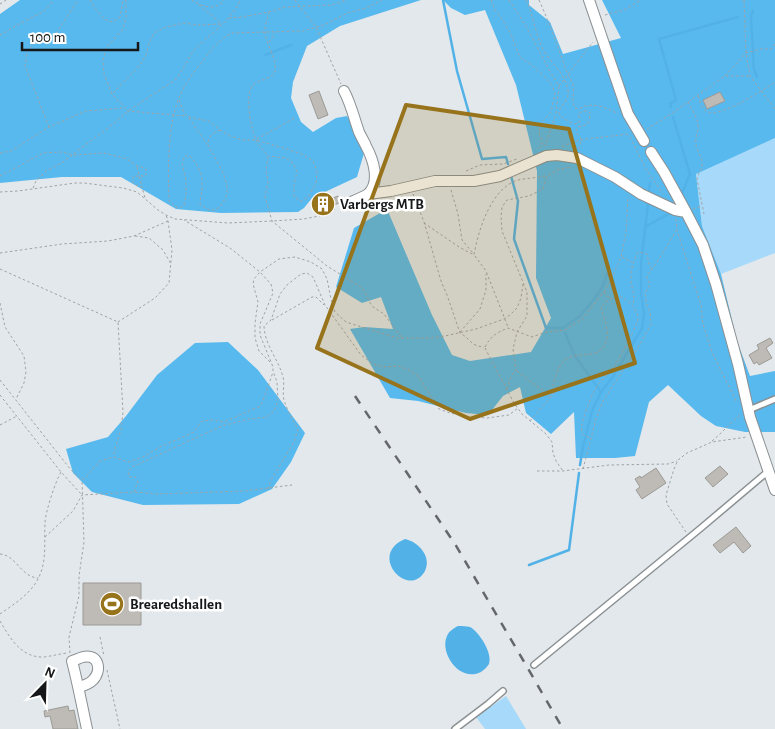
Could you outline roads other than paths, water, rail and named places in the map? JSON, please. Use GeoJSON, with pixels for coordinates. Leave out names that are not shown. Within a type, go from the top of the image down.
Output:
{"type":"FeatureCollection","features":[{"type":"Feature","properties":{"kind":"street"},"geometry":{"type":"LineString","coordinates":[[589,0],[628,114],[638,136]]}},
{"type":"Feature","properties":{"kind":"street"},"geometry":{"type":"LineString","coordinates":[[344,91],[350,103],[359,133],[368,148],[374,168],[374,185],[368,194]]}},
{"type":"Feature","properties":{"kind":"street"},"geometry":{"type":"LineString","coordinates":[[651,152],[664,172],[703,245],[738,364],[748,410],[775,490]]}},
{"type":"Feature","properties":{"kind":"street"},"geometry":{"type":"LineString","coordinates":[[346,204],[368,194],[391,192],[435,181],[474,180],[500,176],[542,153],[577,158],[615,177],[642,194],[675,210],[686,212]]}},
{"type":"Feature","properties":{"kind":"street"},"geometry":{"type":"LineString","coordinates":[[78,687],[92,681],[98,672],[97,663],[90,657],[71,657],[87,729]]}},
{"type":"Feature","properties":{"kind":"lane"},"geometry":{"type":"LineString","coordinates":[[748,410],[775,399]]}},
{"type":"Feature","properties":{"kind":"lane"},"geometry":{"type":"LineString","coordinates":[[534,665],[769,471]]}},
{"type":"Feature","properties":{"kind":"lane"},"geometry":{"type":"LineString","coordinates":[[454,729],[503,691]]}},
{"type":"Feature","properties":{"kind":"waterway"},"geometry":{"type":"LineString","coordinates":[[443,0],[457,71],[482,159],[506,157],[508,164]]}},
{"type":"Feature","properties":{"kind":"waterway"},"geometry":{"type":"LineString","coordinates":[[753,11],[751,16],[754,69],[757,77]]}},
{"type":"Feature","properties":{"kind":"waterway"},"geometry":{"type":"LineString","coordinates":[[671,107],[670,104],[676,100],[659,39],[738,17]]}},
{"type":"Feature","properties":{"kind":"waterway"},"geometry":{"type":"LineString","coordinates":[[265,55],[291,45]]}},
{"type":"Feature","properties":{"kind":"waterway"},"geometry":{"type":"LineString","coordinates":[[673,117],[690,174],[682,193]]}},
{"type":"Feature","properties":{"kind":"waterway"},"geometry":{"type":"LineString","coordinates":[[511,176],[518,201],[514,239],[546,328],[563,328],[580,316],[603,286],[607,274]]}},
{"type":"Feature","properties":{"kind":"waterway"},"geometry":{"type":"LineString","coordinates":[[649,192],[650,183]]}},
{"type":"Feature","properties":{"kind":"waterway"},"geometry":{"type":"LineString","coordinates":[[580,465],[592,411],[601,392],[612,378],[642,328],[644,314],[641,292],[641,263],[648,204]]}},
{"type":"Feature","properties":{"kind":"waterway"},"geometry":{"type":"LineString","coordinates":[[645,227],[670,213]]}},
{"type":"Feature","properties":{"kind":"waterway"},"geometry":{"type":"LineString","coordinates":[[565,333],[575,356],[601,392]]}},
{"type":"Feature","properties":{"kind":"waterway"},"geometry":{"type":"LineString","coordinates":[[529,565],[569,550],[579,473]]}},
{"type":"Feature","properties":{"kind":"railway"},"geometry":{"type":"LineString","coordinates":[[355,396],[455,544],[563,729]]}},
{"type":"Feature","properties":{"kind":"place","name":"Varbergs MTB"},"geometry":{"type":"Point","coordinates":[323,204]}},
{"type":"Feature","properties":{"kind":"place","name":"Brearedshallen"},"geometry":{"type":"Point","coordinates":[112,604]}}]}
